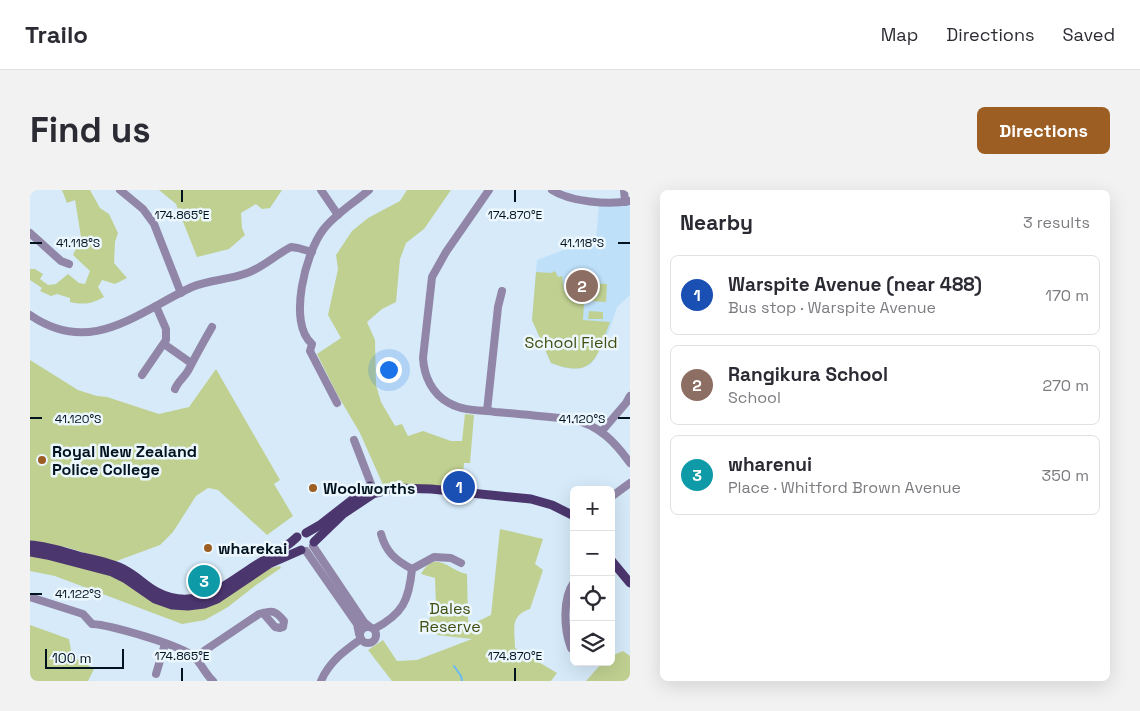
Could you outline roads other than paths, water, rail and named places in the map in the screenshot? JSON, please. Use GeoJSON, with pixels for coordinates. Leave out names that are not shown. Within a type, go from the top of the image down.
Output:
{"type":"FeatureCollection","features":[{"type":"Feature","properties":{"kind":"main road"},"geometry":{"type":"LineString","coordinates":[[30,552],[112,572],[126,579],[155,599],[172,605],[204,604],[217,599],[270,564],[309,547],[373,488]]}},
{"type":"Feature","properties":{"kind":"main road"},"geometry":{"type":"LineString","coordinates":[[30,545],[116,566],[129,572],[162,594],[183,599],[199,598],[216,591],[266,558],[282,550],[300,534],[306,533],[320,525],[373,488],[431,489],[539,501],[561,508],[570,514]]}},
{"type":"Feature","properties":{"kind":"main road"},"geometry":{"type":"LineString","coordinates":[[306,533],[311,535],[309,547]]}},
{"type":"Feature","properties":{"kind":"main road"},"geometry":{"type":"LineString","coordinates":[[297,537],[296,545],[309,547]]}},
{"type":"Feature","properties":{"kind":"main road"},"geometry":{"type":"LineString","coordinates":[[615,565],[630,583]]}},
{"type":"Feature","properties":{"kind":"street"},"geometry":{"type":"LineString","coordinates":[[120,190],[143,209],[154,224],[181,293]]}},
{"type":"Feature","properties":{"kind":"street"},"geometry":{"type":"LineString","coordinates":[[322,190],[338,215]]}},
{"type":"Feature","properties":{"kind":"street"},"geometry":{"type":"LineString","coordinates":[[337,404],[310,351],[312,344],[303,335],[300,320],[301,295],[312,252],[321,232],[338,215],[369,190]]}},
{"type":"Feature","properties":{"kind":"street"},"geometry":{"type":"LineString","coordinates":[[490,190],[446,252],[432,277],[423,358],[427,379],[436,394],[449,403],[466,409],[572,419],[585,423],[612,440],[630,463]]}},
{"type":"Feature","properties":{"kind":"street"},"geometry":{"type":"LineString","coordinates":[[552,190],[570,198],[608,202],[627,201],[624,190]]}},
{"type":"Feature","properties":{"kind":"street"},"geometry":{"type":"LineString","coordinates":[[30,233],[61,261],[69,264]]}},
{"type":"Feature","properties":{"kind":"street"},"geometry":{"type":"LineString","coordinates":[[30,315],[57,330],[70,333],[85,333],[114,326],[199,284],[246,274],[290,248],[312,252]]}},
{"type":"Feature","properties":{"kind":"street"},"geometry":{"type":"LineString","coordinates":[[487,411],[498,307],[502,291]]}},
{"type":"Feature","properties":{"kind":"street"},"geometry":{"type":"LineString","coordinates":[[142,375],[166,340],[166,329],[156,306]]}},
{"type":"Feature","properties":{"kind":"street"},"geometry":{"type":"LineString","coordinates":[[175,389],[177,382],[188,371],[212,327]]}},
{"type":"Feature","properties":{"kind":"street"},"geometry":{"type":"LineString","coordinates":[[164,344],[191,363]]}},
{"type":"Feature","properties":{"kind":"street"},"geometry":{"type":"LineString","coordinates":[[602,432],[630,396]]}},
{"type":"Feature","properties":{"kind":"street"},"geometry":{"type":"LineString","coordinates":[[354,440],[373,488]]}},
{"type":"Feature","properties":{"kind":"street"},"geometry":{"type":"LineString","coordinates":[[615,494],[630,483]]}},
{"type":"Feature","properties":{"kind":"street"},"geometry":{"type":"LineString","coordinates":[[381,534],[391,556],[412,569]]}},
{"type":"Feature","properties":{"kind":"street"},"geometry":{"type":"LineString","coordinates":[[309,547],[343,598],[357,624],[360,637],[366,643],[372,642],[376,637],[372,628],[364,622],[343,598]]}},
{"type":"Feature","properties":{"kind":"street"},"geometry":{"type":"LineString","coordinates":[[412,569],[434,557],[452,558],[461,563]]}},
{"type":"Feature","properties":{"kind":"street"},"geometry":{"type":"LineString","coordinates":[[321,681],[327,669],[336,658],[360,637],[363,628],[372,628],[395,616],[401,609],[407,596],[412,569]]}},
{"type":"Feature","properties":{"kind":"street"},"geometry":{"type":"LineString","coordinates":[[570,589],[565,606],[570,645]]}},
{"type":"Feature","properties":{"kind":"street"},"geometry":{"type":"LineString","coordinates":[[30,597],[82,614],[92,624],[105,625],[180,649],[195,657],[213,681]]}},
{"type":"Feature","properties":{"kind":"street"},"geometry":{"type":"LineString","coordinates":[[195,657],[263,613]]}},
{"type":"Feature","properties":{"kind":"street"},"geometry":{"type":"LineString","coordinates":[[156,674],[165,644]]}},
{"type":"Feature","properties":{"kind":"waterway"},"geometry":{"type":"LineString","coordinates":[[454,666],[462,681]]}},
{"type":"Feature","properties":{"kind":"place","name":"Rangikura School"},"geometry":{"type":"Point","coordinates":[582,286]}},
{"type":"Feature","properties":{"kind":"place","name":"Royal New Zealand Police College"},"geometry":{"type":"Point","coordinates":[42,460]}},
{"type":"Feature","properties":{"kind":"place","name":"Warspite Avenue (near 488)"},"geometry":{"type":"Point","coordinates":[459,487]}},
{"type":"Feature","properties":{"kind":"place","name":"Woolworths"},"geometry":{"type":"Point","coordinates":[313,488]}},
{"type":"Feature","properties":{"kind":"place","name":"wharekai"},"geometry":{"type":"Point","coordinates":[208,548]}},
{"type":"Feature","properties":{"kind":"place","name":"wharenui"},"geometry":{"type":"Point","coordinates":[204,581]}},
{"type":"Feature","properties":{"kind":"park label","name":"School Field"},"geometry":{"type":"Point","coordinates":[571,342]}},
{"type":"Feature","properties":{"kind":"park label","name":"Dales Reserve"},"geometry":{"type":"Point","coordinates":[450,617]}}]}
